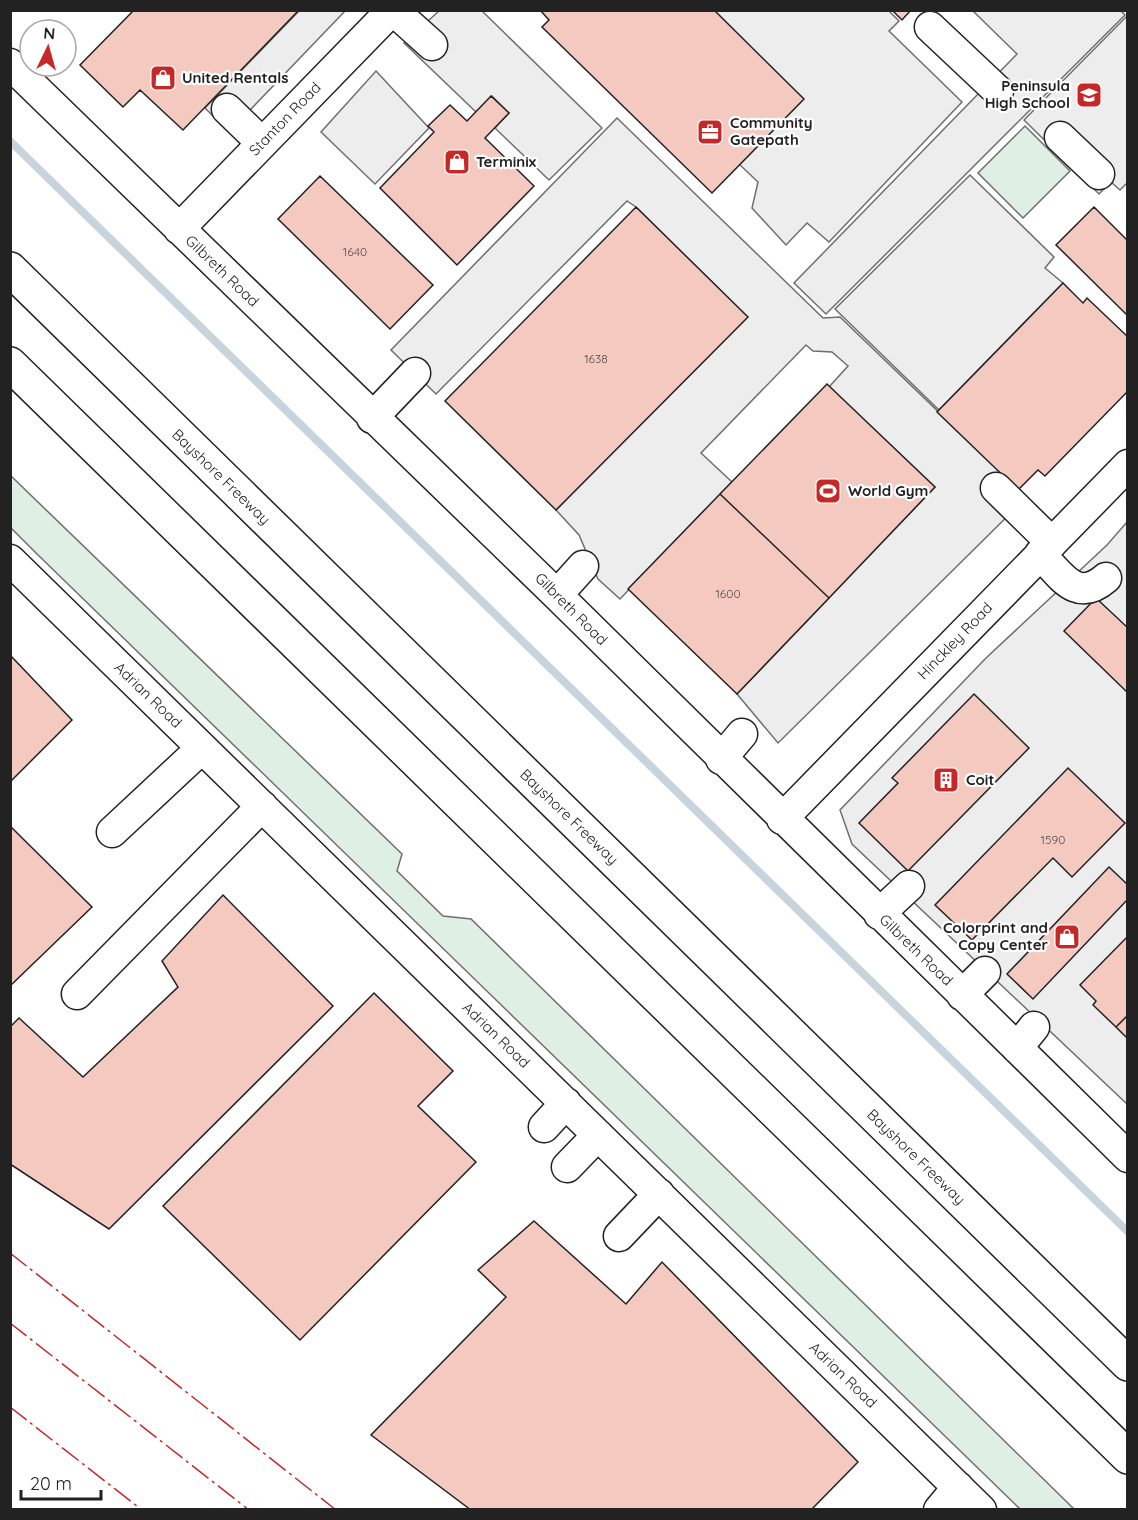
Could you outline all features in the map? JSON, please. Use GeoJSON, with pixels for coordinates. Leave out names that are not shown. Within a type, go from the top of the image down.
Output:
{"type":"FeatureCollection","features":[{"type":"Feature","properties":{"kind":"highway","name":"Bayshore Freeway"},"geometry":{"type":"LineString","coordinates":[[10,269],[1128,1364]]}},
{"type":"Feature","properties":{"kind":"highway"},"geometry":{"type":"LineString","coordinates":[[10,364],[1128,1458]]}},
{"type":"Feature","properties":{"kind":"street"},"geometry":{"type":"LineString","coordinates":[[381,14],[432,45]]}},
{"type":"Feature","properties":{"kind":"street","name":"Stanton Road"},"geometry":{"type":"LineString","coordinates":[[178,229],[262,143],[312,111],[360,62],[381,14]]}},
{"type":"Feature","properties":{"kind":"street"},"geometry":{"type":"LineString","coordinates":[[930,27],[998,91]]}},
{"type":"Feature","properties":{"kind":"street","name":"Gilbreth Road"},"geometry":{"type":"LineString","coordinates":[[10,64],[372,418],[557,595],[962,995],[1025,1037],[1128,1157]]}},
{"type":"Feature","properties":{"kind":"street"},"geometry":{"type":"LineString","coordinates":[[227,109],[262,143]]}},
{"type":"Feature","properties":{"kind":"street"},"geometry":{"type":"LineString","coordinates":[[1060,136],[1099,174]]}},
{"type":"Feature","properties":{"kind":"street"},"geometry":{"type":"LineString","coordinates":[[372,418],[415,373]]}},
{"type":"Feature","properties":{"kind":"street","name":"Hinckley Road"},"geometry":{"type":"LineString","coordinates":[[782,819],[987,625],[1046,548],[1128,465]]}},
{"type":"Feature","properties":{"kind":"street"},"geometry":{"type":"LineString","coordinates":[[996,488],[1046,548],[1071,585],[1078,589],[1093,589],[1106,578]]}},
{"type":"Feature","properties":{"kind":"street","name":"Adrian Road"},"geometry":{"type":"LineString","coordinates":[[10,560],[659,1194],[948,1498],[981,1509]]}},
{"type":"Feature","properties":{"kind":"street"},"geometry":{"type":"LineString","coordinates":[[557,595],[583,566]]}},
{"type":"Feature","properties":{"kind":"street"},"geometry":{"type":"LineString","coordinates":[[721,759],[742,735]]}},
{"type":"Feature","properties":{"kind":"street"},"geometry":{"type":"LineString","coordinates":[[112,832],[202,748]]}},
{"type":"Feature","properties":{"kind":"street"},"geometry":{"type":"LineString","coordinates":[[77,994],[262,806]]}},
{"type":"Feature","properties":{"kind":"street"},"geometry":{"type":"LineString","coordinates":[[879,914],[909,886]]}},
{"type":"Feature","properties":{"kind":"street"},"geometry":{"type":"LineString","coordinates":[[962,995],[985,972]]}},
{"type":"Feature","properties":{"kind":"street"},"geometry":{"type":"LineString","coordinates":[[544,1127],[566,1103]]}},
{"type":"Feature","properties":{"kind":"street"},"geometry":{"type":"LineString","coordinates":[[567,1167],[598,1135]]}},
{"type":"Feature","properties":{"kind":"street"},"geometry":{"type":"LineString","coordinates":[[619,1236],[659,1194]]}},
{"type":"Feature","properties":{"kind":"green space"},"geometry":{"type":"Polygon","coordinates":[[[1025,126],[1070,171],[1023,218],[978,173],[1025,126]]]}},
{"type":"Feature","properties":{"kind":"green space"},"geometry":{"type":"Polygon","coordinates":[[[11,476],[402,854],[397,871],[443,916],[471,919],[1074,1509],[1020,1509],[37,554],[11,528],[11,476]]]}},
{"type":"Feature","properties":{"kind":"shaded area"},"geometry":{"type":"Polygon","coordinates":[[[1120,10],[1125,15],[826,314],[794,283],[1017,54],[973,11],[1120,10]]]}},
{"type":"Feature","properties":{"kind":"shaded area"},"geometry":{"type":"Polygon","coordinates":[[[299,11],[345,11],[229,132],[205,108],[299,11]]]}},
{"type":"Feature","properties":{"kind":"shaded area"},"geometry":{"type":"Polygon","coordinates":[[[439,11],[482,11],[602,128],[549,180],[495,128],[509,113],[492,96],[476,112],[404,43],[439,11]]]}},
{"type":"Feature","properties":{"kind":"shaded area"},"geometry":{"type":"Polygon","coordinates":[[[714,11],[889,11],[899,21],[889,31],[962,102],[829,242],[807,223],[786,245],[752,208],[758,182],[740,165],[714,11]]]}},
{"type":"Feature","properties":{"kind":"shaded area"},"geometry":{"type":"Polygon","coordinates":[[[1127,16],[1128,182],[1120,190],[1111,182],[1099,194],[1024,120],[1127,16]]]}},
{"type":"Feature","properties":{"kind":"shaded area"},"geometry":{"type":"Polygon","coordinates":[[[376,71],[429,128],[375,184],[321,132],[376,71]]]}},
{"type":"Feature","properties":{"kind":"shaded area"},"geometry":{"type":"Polygon","coordinates":[[[617,118],[823,318],[840,317],[1027,497],[778,743],[737,694],[935,487],[829,387],[848,366],[832,352],[813,351],[806,345],[701,453],[732,482],[620,599],[598,579],[579,535],[556,510],[747,317],[636,207],[627,201],[436,394],[391,350],[617,118]]]}},
{"type":"Feature","properties":{"kind":"shaded area"},"geometry":{"type":"Polygon","coordinates":[[[970,175],[1054,257],[1045,268],[1063,283],[939,410],[835,309],[970,175]]]}},
{"type":"Feature","properties":{"kind":"shaded area"},"geometry":{"type":"Polygon","coordinates":[[[1127,522],[1127,1104],[852,844],[840,810],[986,658],[1107,545],[1127,522]]]}},
{"type":"Feature","properties":{"kind":"building","name":"United Rentals"},"geometry":{"type":"Polygon","coordinates":[[[134,10],[299,10],[183,130],[140,90],[123,107],[80,65],[134,10]]]}},
{"type":"Feature","properties":{"kind":"building","name":"Community Gatepath"},"geometry":{"type":"Polygon","coordinates":[[[540,10],[714,10],[804,99],[712,193],[542,27],[549,20],[540,10]]]}},
{"type":"Feature","properties":{"kind":"building"},"geometry":{"type":"Polygon","coordinates":[[[892,10],[911,10],[902,20],[892,10]]]}},
{"type":"Feature","properties":{"kind":"building","name":"Terminix"},"geometry":{"type":"Polygon","coordinates":[[[491,96],[509,113],[485,138],[534,186],[457,265],[380,188],[434,132],[428,126],[450,105],[467,121],[491,96]]]}},
{"type":"Feature","properties":{"kind":"building"},"geometry":{"type":"Polygon","coordinates":[[[320,176],[433,285],[390,329],[278,219],[320,176]]]}},
{"type":"Feature","properties":{"kind":"building"},"geometry":{"type":"Polygon","coordinates":[[[636,207],[748,317],[556,510],[445,401],[636,207]]]}},
{"type":"Feature","properties":{"kind":"building"},"geometry":{"type":"Polygon","coordinates":[[[1094,207],[1128,241],[1128,316],[1056,245],[1094,207]]]}},
{"type":"Feature","properties":{"kind":"building"},"geometry":{"type":"Polygon","coordinates":[[[1063,283],[1083,303],[1087,298],[1128,337],[1128,391],[1045,476],[1038,470],[1018,490],[937,412],[1063,283]]]}},
{"type":"Feature","properties":{"kind":"building","name":"World Gym"},"geometry":{"type":"Polygon","coordinates":[[[827,384],[935,487],[829,598],[720,494],[827,384]]]}},
{"type":"Feature","properties":{"kind":"building"},"geometry":{"type":"Polygon","coordinates":[[[720,494],[829,598],[737,694],[628,589],[720,494]]]}},
{"type":"Feature","properties":{"kind":"building"},"geometry":{"type":"Polygon","coordinates":[[[1096,598],[1128,628],[1128,693],[1064,631],[1096,598]]]}},
{"type":"Feature","properties":{"kind":"building"},"geometry":{"type":"Polygon","coordinates":[[[10,655],[72,720],[10,782],[10,655]]]}},
{"type":"Feature","properties":{"kind":"building","name":"Coit"},"geometry":{"type":"Polygon","coordinates":[[[974,694],[1029,748],[908,871],[859,823],[898,783],[892,778],[974,694]]]}},
{"type":"Feature","properties":{"kind":"building"},"geometry":{"type":"Polygon","coordinates":[[[1068,768],[1125,823],[1072,877],[1053,858],[972,940],[935,905],[1068,768]]]}},
{"type":"Feature","properties":{"kind":"building"},"geometry":{"type":"Polygon","coordinates":[[[10,826],[92,907],[10,986],[10,826]]]}},
{"type":"Feature","properties":{"kind":"building","name":"Colorprint and Copy Center"},"geometry":{"type":"Polygon","coordinates":[[[1109,867],[1128,885],[1128,899],[1033,999],[1007,974],[1109,867]]]}},
{"type":"Feature","properties":{"kind":"building"},"geometry":{"type":"Polygon","coordinates":[[[223,895],[333,1006],[109,1229],[10,1164],[10,1027],[19,1018],[83,1077],[178,987],[162,961],[223,895]]]}},
{"type":"Feature","properties":{"kind":"building"},"geometry":{"type":"Polygon","coordinates":[[[1128,936],[1128,1015],[1116,1027],[1093,1005],[1096,1001],[1080,985],[1128,936]]]}},
{"type":"Feature","properties":{"kind":"building"},"geometry":{"type":"Polygon","coordinates":[[[374,993],[453,1071],[418,1106],[476,1162],[300,1340],[163,1206],[374,993]]]}},
{"type":"Feature","properties":{"kind":"building"},"geometry":{"type":"Polygon","coordinates":[[[1128,1015],[1128,1039],[1116,1027],[1128,1015]]]}},
{"type":"Feature","properties":{"kind":"building"},"geometry":{"type":"Polygon","coordinates":[[[534,1221],[626,1304],[662,1262],[858,1462],[811,1510],[471,1510],[371,1435],[506,1297],[478,1270],[534,1221]]]}},
{"type":"Feature","properties":{"kind":"waterway"},"geometry":{"type":"LineString","coordinates":[[10,141],[1128,1232]]}},
{"type":"Feature","properties":{"kind":"power"},"geometry":{"type":"LineString","coordinates":[[10,1253],[336,1510]]}},
{"type":"Feature","properties":{"kind":"power"},"geometry":{"type":"LineString","coordinates":[[10,1323],[249,1510]]}},
{"type":"Feature","properties":{"kind":"power"},"geometry":{"type":"LineString","coordinates":[[10,1407],[142,1510]]}},
{"type":"Feature","properties":{"kind":"place","name":"United Rentals"},"geometry":{"type":"Point","coordinates":[163,78]}},
{"type":"Feature","properties":{"kind":"place","name":"Peninsula High School"},"geometry":{"type":"Point","coordinates":[1089,95]}},
{"type":"Feature","properties":{"kind":"place","name":"Community Gatepath"},"geometry":{"type":"Point","coordinates":[710,132]}},
{"type":"Feature","properties":{"kind":"place","name":"Terminix"},"geometry":{"type":"Point","coordinates":[457,162]}},
{"type":"Feature","properties":{"kind":"place","name":"World Gym"},"geometry":{"type":"Point","coordinates":[828,491]}},
{"type":"Feature","properties":{"kind":"place","name":"Coit"},"geometry":{"type":"Point","coordinates":[946,780]}},
{"type":"Feature","properties":{"kind":"place","name":"Colorprint and Copy Center"},"geometry":{"type":"Point","coordinates":[1067,937]}}]}
